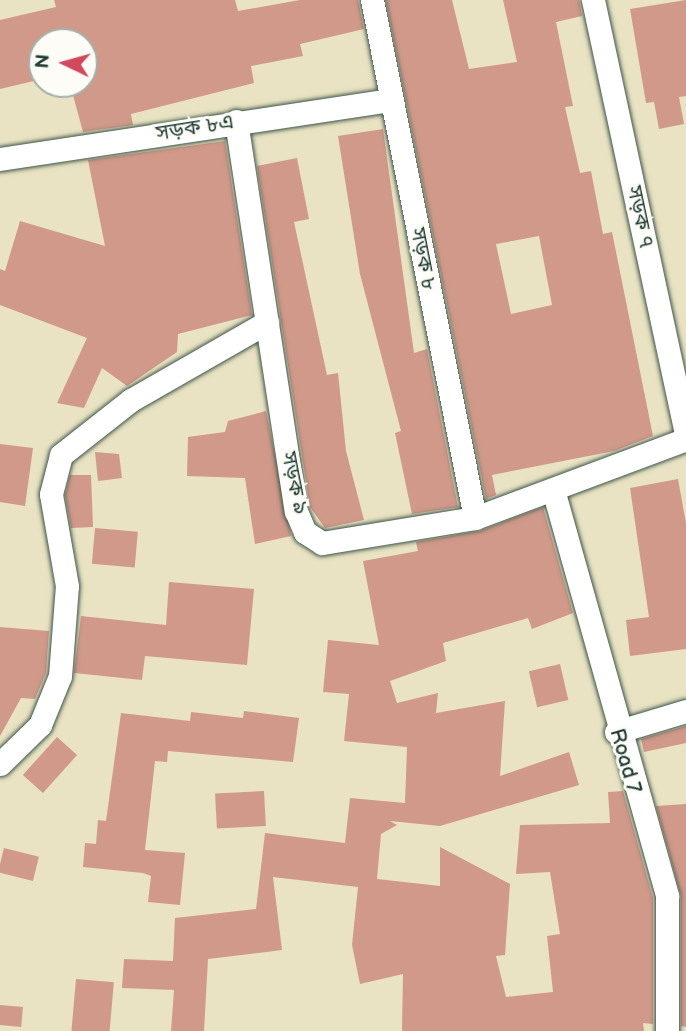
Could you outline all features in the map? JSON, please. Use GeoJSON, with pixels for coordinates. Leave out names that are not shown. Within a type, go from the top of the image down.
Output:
{"type":"FeatureCollection","features":[{"type":"Feature","properties":{"kind":"street","name":"সড়ক ৮"},"geometry":{"type":"LineString","coordinates":[[372,0],[475,518]]}},
{"type":"Feature","properties":{"kind":"street","name":"সড়ক ৭"},"geometry":{"type":"LineString","coordinates":[[593,0],[686,436]]}},
{"type":"Feature","properties":{"kind":"street","name":"সড়ক ৮এ"},"geometry":{"type":"LineString","coordinates":[[0,159],[236,121],[390,100]]}},
{"type":"Feature","properties":{"kind":"street","name":"সড়ক ৯"},"geometry":{"type":"LineString","coordinates":[[236,121],[296,511],[305,532],[322,543],[475,518],[554,493],[686,436]]}},
{"type":"Feature","properties":{"kind":"street"},"geometry":{"type":"LineString","coordinates":[[0,764],[40,724],[60,676],[67,586],[51,485],[61,455],[131,400],[267,322]]}},
{"type":"Feature","properties":{"kind":"street","name":"Road 7"},"geometry":{"type":"LineString","coordinates":[[554,493],[616,732],[667,896],[667,1031]]}},
{"type":"Feature","properties":{"kind":"street"},"geometry":{"type":"LineString","coordinates":[[616,732],[686,711]]}},
{"type":"Feature","properties":{"kind":"building"},"geometry":{"type":"Polygon","coordinates":[[[54,0],[235,0],[238,11],[300,0],[358,0],[364,29],[300,44],[303,56],[251,66],[254,83],[131,114],[133,125],[83,132],[74,98],[98,98],[98,28],[28,28],[28,82],[0,89],[0,20],[56,7],[54,0]]]}},
{"type":"Feature","properties":{"kind":"building"},"geometry":{"type":"Polygon","coordinates":[[[386,0],[452,0],[469,69],[517,62],[503,0],[579,0],[582,16],[556,22],[573,106],[565,107],[580,173],[591,171],[603,234],[612,232],[653,436],[614,451],[492,475],[496,495],[486,499],[386,0]],[[539,236],[496,244],[511,314],[552,305],[539,236]]]}},
{"type":"Feature","properties":{"kind":"building"},"geometry":{"type":"Polygon","coordinates":[[[686,0],[686,96],[679,97],[684,124],[659,129],[654,102],[646,103],[630,9],[686,0]]]}},
{"type":"Feature","properties":{"kind":"building"},"geometry":{"type":"Polygon","coordinates":[[[383,129],[414,353],[427,349],[458,507],[412,514],[395,433],[401,431],[360,274],[338,136],[383,129]]]}},
{"type":"Feature","properties":{"kind":"building"},"geometry":{"type":"Polygon","coordinates":[[[225,141],[252,315],[178,334],[177,352],[127,386],[102,368],[84,408],[57,403],[87,338],[0,305],[0,269],[5,271],[20,221],[105,246],[88,160],[225,141]]]}},
{"type":"Feature","properties":{"kind":"building"},"geometry":{"type":"Polygon","coordinates":[[[297,158],[309,219],[294,222],[327,375],[338,373],[346,451],[364,520],[325,528],[310,507],[257,166],[297,158]]]}},
{"type":"Feature","properties":{"kind":"building"},"geometry":{"type":"Polygon","coordinates":[[[266,411],[291,536],[255,544],[245,478],[187,476],[188,437],[225,432],[228,421],[266,411]]]}},
{"type":"Feature","properties":{"kind":"building"},"geometry":{"type":"Polygon","coordinates":[[[0,444],[33,448],[25,506],[0,502],[0,444]]]}},
{"type":"Feature","properties":{"kind":"building"},"geometry":{"type":"Polygon","coordinates":[[[95,452],[119,454],[122,478],[98,481],[95,452]]]}},
{"type":"Feature","properties":{"kind":"building"},"geometry":{"type":"Polygon","coordinates":[[[70,475],[91,475],[93,527],[71,528],[65,495],[70,475]]]}},
{"type":"Feature","properties":{"kind":"building"},"geometry":{"type":"Polygon","coordinates":[[[678,479],[686,523],[686,649],[630,656],[626,620],[649,617],[630,488],[678,479]]]}},
{"type":"Feature","properties":{"kind":"building"},"geometry":{"type":"Polygon","coordinates":[[[543,507],[573,613],[532,629],[528,618],[443,643],[446,661],[390,681],[397,703],[438,693],[436,713],[505,701],[500,776],[569,752],[579,785],[440,826],[390,821],[397,825],[381,834],[377,879],[440,886],[440,847],[510,884],[505,955],[496,956],[506,997],[553,992],[547,936],[560,934],[550,872],[516,874],[520,825],[610,823],[608,792],[623,791],[653,898],[653,1024],[643,1023],[644,1031],[402,1031],[403,974],[360,984],[352,945],[358,887],[273,877],[282,950],[208,959],[204,1031],[171,1031],[174,990],[122,988],[124,959],[173,961],[175,918],[256,909],[265,833],[345,843],[350,798],[405,803],[407,747],[344,741],[349,694],[323,692],[328,640],[379,645],[363,561],[418,551],[416,542],[480,531],[543,507]]]}},
{"type":"Feature","properties":{"kind":"building"},"geometry":{"type":"Polygon","coordinates":[[[95,528],[138,532],[135,568],[92,564],[95,528]]]}},
{"type":"Feature","properties":{"kind":"building"},"geometry":{"type":"Polygon","coordinates":[[[169,582],[254,589],[247,665],[145,656],[142,680],[74,673],[81,616],[166,625],[169,582]]]}},
{"type":"Feature","properties":{"kind":"building"},"geometry":{"type":"Polygon","coordinates":[[[0,627],[49,631],[46,673],[35,699],[21,698],[0,736],[0,627]]]}},
{"type":"Feature","properties":{"kind":"building"},"geometry":{"type":"Polygon","coordinates":[[[560,664],[568,700],[537,707],[529,671],[560,664]]]}},
{"type":"Feature","properties":{"kind":"building"},"geometry":{"type":"Polygon","coordinates":[[[244,711],[299,718],[293,762],[168,751],[167,762],[155,761],[145,850],[185,853],[180,905],[148,902],[151,876],[83,867],[85,843],[96,844],[98,820],[106,821],[121,713],[190,721],[191,712],[243,718],[244,711]]]}},
{"type":"Feature","properties":{"kind":"building"},"geometry":{"type":"Polygon","coordinates":[[[686,726],[686,743],[644,752],[641,739],[686,726]]]}},
{"type":"Feature","properties":{"kind":"building"},"geometry":{"type":"Polygon","coordinates":[[[57,737],[77,755],[43,793],[23,775],[57,737]]]}},
{"type":"Feature","properties":{"kind":"building"},"geometry":{"type":"Polygon","coordinates":[[[264,791],[266,826],[217,829],[215,794],[264,791]]]}},
{"type":"Feature","properties":{"kind":"building"},"geometry":{"type":"Polygon","coordinates":[[[686,804],[686,1027],[681,1026],[681,896],[656,806],[686,804]]]}},
{"type":"Feature","properties":{"kind":"building"},"geometry":{"type":"Polygon","coordinates":[[[4,848],[39,857],[33,881],[0,873],[4,848]]]}},
{"type":"Feature","properties":{"kind":"building"},"geometry":{"type":"Polygon","coordinates":[[[76,979],[114,982],[110,1031],[71,1031],[76,979]]]}},
{"type":"Feature","properties":{"kind":"building"},"geometry":{"type":"Polygon","coordinates":[[[0,1005],[23,1007],[21,1027],[0,1025],[0,1005]]]}}]}
